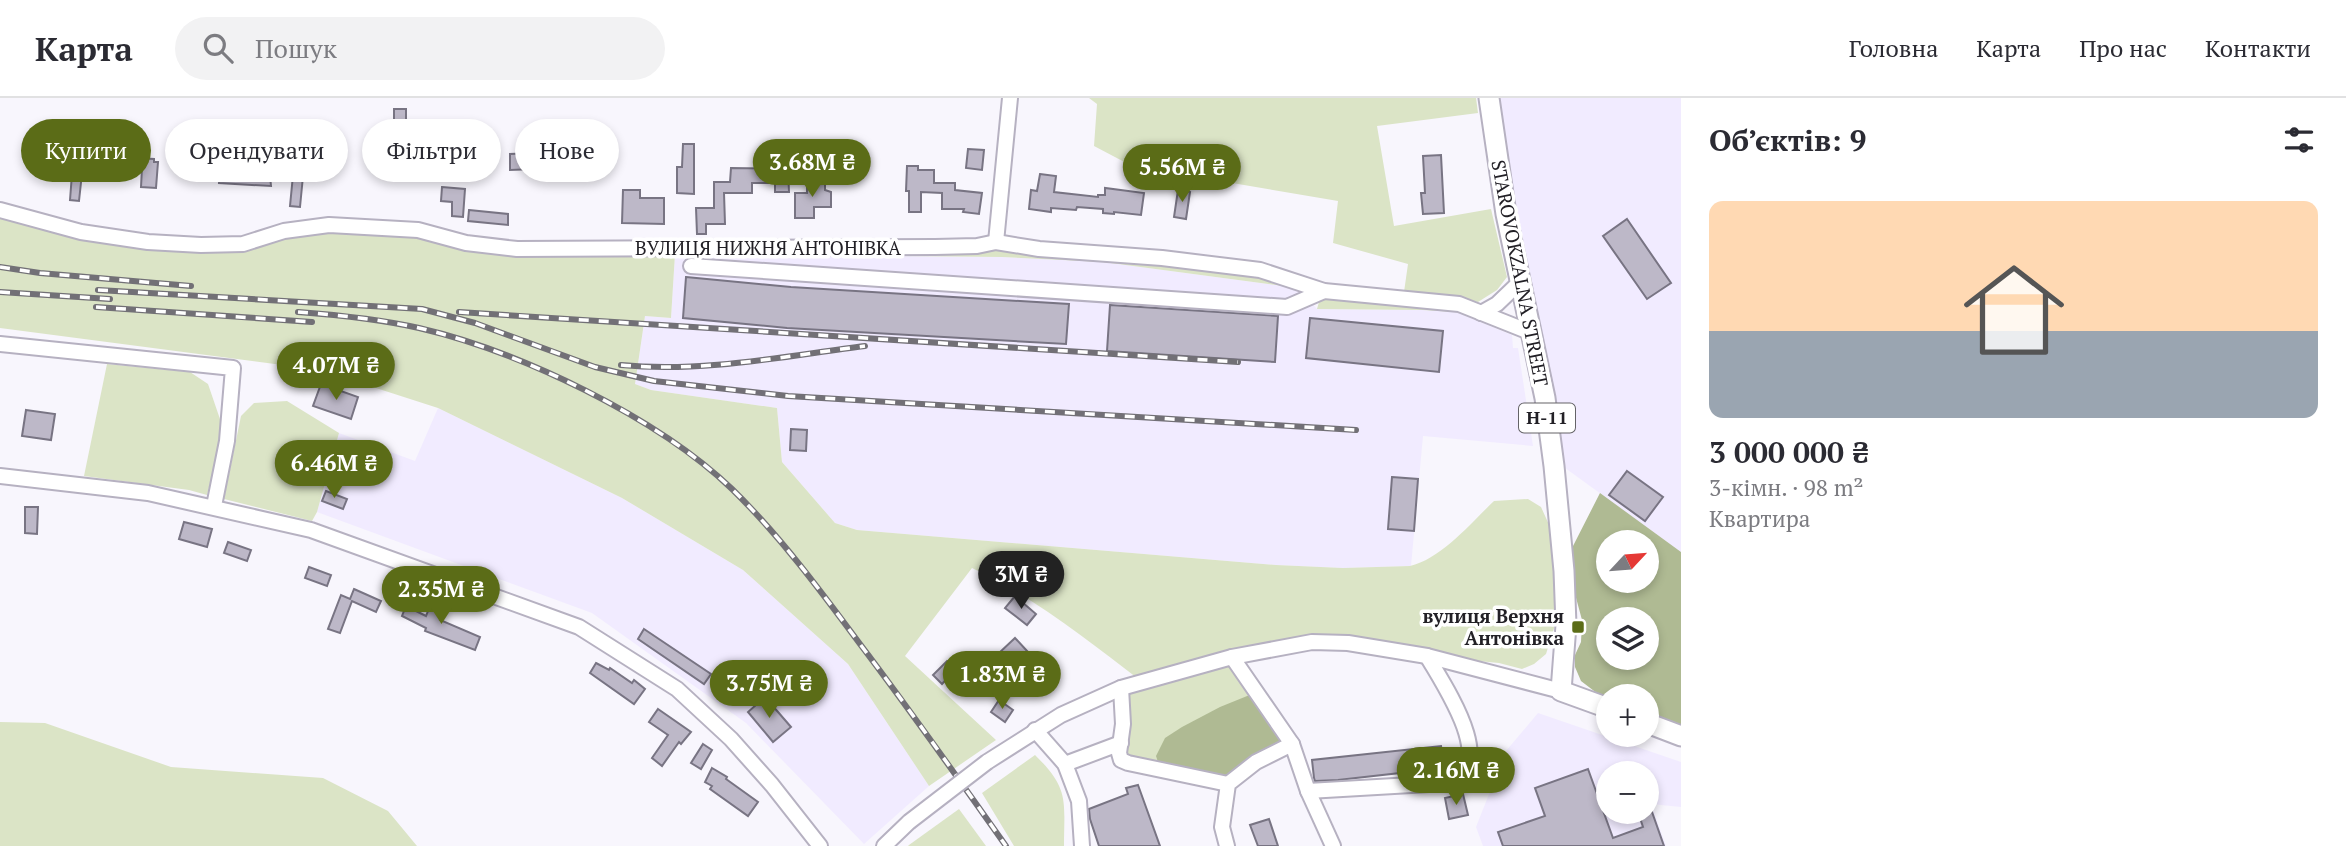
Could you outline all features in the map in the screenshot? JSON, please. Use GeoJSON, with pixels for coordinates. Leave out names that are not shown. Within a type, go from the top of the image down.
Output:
{"type":"FeatureCollection","features":[{"type":"Feature","properties":{"kind":"main road","name":"STAROVOKZALNA STREET"},"geometry":{"type":"LineString","coordinates":[[1489,98],[1506,214],[1545,398],[1564,571],[1566,625],[1561,691]]}},
{"type":"Feature","properties":{"kind":"main road"},"geometry":{"type":"LineString","coordinates":[[1561,691],[1596,704]]}},
{"type":"Feature","properties":{"kind":"main road"},"geometry":{"type":"LineString","coordinates":[[1659,728],[1681,736]]}},
{"type":"Feature","properties":{"kind":"street"},"geometry":{"type":"LineString","coordinates":[[996,243],[1010,98]]}},
{"type":"Feature","properties":{"kind":"street","name":"ВУЛИЦЯ НИЖНЯ АНТОНІВКА"},"geometry":{"type":"LineString","coordinates":[[0,209],[81,232],[148,242],[201,245],[243,244],[284,231],[329,225],[418,230],[466,243],[517,249],[921,247],[996,243],[1260,270],[1324,291],[1459,304],[1532,333]]}},
{"type":"Feature","properties":{"kind":"street"},"geometry":{"type":"LineString","coordinates":[[691,266],[1287,307],[1324,291]]}},
{"type":"Feature","properties":{"kind":"street"},"geometry":{"type":"LineString","coordinates":[[1481,313],[1497,304],[1521,281]]}},
{"type":"Feature","properties":{"kind":"street"},"geometry":{"type":"LineString","coordinates":[[0,344],[233,368],[227,440],[214,506]]}},
{"type":"Feature","properties":{"kind":"street"},"geometry":{"type":"LineString","coordinates":[[0,476],[148,493],[311,530],[579,627],[677,689],[731,739],[772,785],[820,846]]}},
{"type":"Feature","properties":{"kind":"street"},"geometry":{"type":"LineString","coordinates":[[884,846],[909,822],[987,762],[1035,730],[1121,688],[1232,657],[1312,642],[1348,643],[1427,656],[1561,691]]}},
{"type":"Feature","properties":{"kind":"street"},"geometry":{"type":"LineString","coordinates":[[1308,791],[1446,783],[1457,779],[1466,769],[1471,759],[1471,746],[1453,704],[1427,656]]}},
{"type":"Feature","properties":{"kind":"street"},"geometry":{"type":"LineString","coordinates":[[1232,657],[1292,744],[1308,791],[1333,846]]}},
{"type":"Feature","properties":{"kind":"street"},"geometry":{"type":"LineString","coordinates":[[1121,688],[1121,760],[1228,784]]}},
{"type":"Feature","properties":{"kind":"street"},"geometry":{"type":"LineString","coordinates":[[1035,730],[1065,764],[1079,801],[1082,846]]}},
{"type":"Feature","properties":{"kind":"street"},"geometry":{"type":"LineString","coordinates":[[1065,764],[1121,743]]}},
{"type":"Feature","properties":{"kind":"street"},"geometry":{"type":"LineString","coordinates":[[1227,846],[1222,827],[1228,784],[1256,762],[1292,744]]}},
{"type":"Feature","properties":{"kind":"shaded area"},"geometry":{"type":"Polygon","coordinates":[[[1497,98],[1681,98],[1681,552],[1659,536],[1659,530],[1651,530],[1561,465],[1505,182],[1497,98]]]}},
{"type":"Feature","properties":{"kind":"shaded area"},"geometry":{"type":"Polygon","coordinates":[[[675,254],[1002,257],[1103,262],[1299,288],[1317,309],[1456,312],[1512,335],[1513,348],[1518,348],[1533,446],[1423,436],[1411,566],[1343,568],[1276,565],[857,530],[835,523],[782,462],[777,408],[651,390],[635,384],[645,316],[671,318],[675,254]]]}},
{"type":"Feature","properties":{"kind":"shaded area"},"geometry":{"type":"Polygon","coordinates":[[[438,408],[622,498],[743,570],[848,664],[929,786],[864,844],[746,723],[592,613],[317,512],[339,433],[415,461],[438,408]]]}},
{"type":"Feature","properties":{"kind":"shaded area"},"geometry":{"type":"Polygon","coordinates":[[[1538,713],[1596,733],[1596,747],[1637,747],[1681,762],[1681,807],[1659,805],[1659,761],[1596,761],[1596,824],[1658,824],[1666,846],[1483,846],[1476,827],[1506,751],[1538,713]]]}},
{"type":"Feature","properties":{"kind":"green space"},"geometry":{"type":"Polygon","coordinates":[[[1089,98],[1476,98],[1478,113],[1377,126],[1394,226],[1491,209],[1507,277],[1497,290],[1478,302],[1404,292],[1408,264],[1333,243],[1338,201],[1132,166],[1094,146],[1097,104],[1089,98]]]}},
{"type":"Feature","properties":{"kind":"green space"},"geometry":{"type":"Polygon","coordinates":[[[0,213],[201,248],[329,229],[418,234],[466,247],[996,248],[1259,274],[1299,288],[1103,262],[1002,257],[675,254],[671,318],[645,316],[635,384],[651,390],[777,408],[782,462],[835,523],[857,530],[1276,565],[1343,568],[1410,566],[1444,548],[1494,501],[1528,499],[1541,507],[1551,529],[1556,622],[1546,654],[1534,664],[1522,669],[1499,663],[1427,656],[1348,643],[1233,657],[1257,692],[1161,771],[1121,760],[1121,688],[1141,681],[1038,606],[972,568],[905,656],[996,740],[929,786],[848,664],[743,570],[622,498],[438,408],[320,370],[0,328],[0,213]]]}},
{"type":"Feature","properties":{"kind":"green space"},"geometry":{"type":"Polygon","coordinates":[[[1325,296],[1457,307],[1456,312],[1317,309],[1325,296]]]}},
{"type":"Feature","properties":{"kind":"green space"},"geometry":{"type":"Polygon","coordinates":[[[107,364],[190,372],[208,384],[221,422],[221,439],[207,495],[189,490],[84,476],[107,364]]]}},
{"type":"Feature","properties":{"kind":"green space"},"geometry":{"type":"Polygon","coordinates":[[[287,401],[339,433],[317,512],[312,521],[224,499],[241,416],[254,403],[287,401]]]}},
{"type":"Feature","properties":{"kind":"green space"},"geometry":{"type":"Polygon","coordinates":[[[1600,493],[1651,530],[1596,530],[1596,593],[1659,593],[1659,536],[1681,552],[1681,725],[1659,717],[1659,684],[1596,684],[1596,692],[1581,681],[1575,667],[1575,655],[1581,642],[1582,620],[1575,594],[1572,548],[1600,493]]]}},
{"type":"Feature","properties":{"kind":"green space"},"geometry":{"type":"Polygon","coordinates":[[[1257,692],[1292,744],[1228,784],[1161,771],[1156,756],[1165,738],[1220,707],[1257,692]]]}},
{"type":"Feature","properties":{"kind":"green space"},"geometry":{"type":"Polygon","coordinates":[[[0,722],[45,723],[171,767],[323,778],[388,811],[417,846],[0,846],[0,722]]]}},
{"type":"Feature","properties":{"kind":"green space"},"geometry":{"type":"Polygon","coordinates":[[[1035,755],[1054,777],[1063,796],[1064,846],[1014,846],[982,793],[1035,755]]]}},
{"type":"Feature","properties":{"kind":"green space"},"geometry":{"type":"Polygon","coordinates":[[[959,809],[986,846],[908,846],[909,845],[959,809]]]}},
{"type":"Feature","properties":{"kind":"building"},"geometry":{"type":"Polygon","coordinates":[[[394,109],[406,109],[406,119],[394,119],[394,109]]]}},
{"type":"Feature","properties":{"kind":"building"},"geometry":{"type":"Polygon","coordinates":[[[683,144],[694,144],[694,194],[677,193],[677,167],[682,167],[683,144]]]}},
{"type":"Feature","properties":{"kind":"building"},"geometry":{"type":"Polygon","coordinates":[[[968,149],[984,150],[982,170],[966,168],[968,149]]]}},
{"type":"Feature","properties":{"kind":"building"},"geometry":{"type":"Polygon","coordinates":[[[510,154],[515,154],[515,170],[510,170],[510,154]]]}},
{"type":"Feature","properties":{"kind":"building"},"geometry":{"type":"Polygon","coordinates":[[[1441,155],[1444,213],[1423,214],[1423,156],[1441,155]]]}},
{"type":"Feature","properties":{"kind":"building"},"geometry":{"type":"Polygon","coordinates":[[[151,159],[154,159],[154,162],[158,162],[156,188],[141,187],[141,182],[151,182],[151,159]]]}},
{"type":"Feature","properties":{"kind":"building"},"geometry":{"type":"Polygon","coordinates":[[[907,166],[918,166],[918,170],[934,170],[934,183],[955,183],[955,190],[982,193],[979,214],[963,212],[964,209],[942,209],[942,193],[921,192],[921,212],[909,212],[907,166]]]}},
{"type":"Feature","properties":{"kind":"building"},"geometry":{"type":"Polygon","coordinates":[[[731,168],[788,169],[789,192],[775,192],[775,183],[752,183],[752,193],[724,193],[725,224],[706,224],[706,234],[697,234],[696,208],[714,208],[714,182],[730,182],[731,168]]]}},
{"type":"Feature","properties":{"kind":"building"},"geometry":{"type":"Polygon","coordinates":[[[1040,174],[1056,176],[1054,192],[1098,197],[1105,195],[1105,188],[1144,193],[1141,215],[1103,213],[1103,209],[1077,207],[1076,210],[1051,208],[1051,212],[1029,209],[1031,190],[1037,191],[1040,174]]]}},
{"type":"Feature","properties":{"kind":"building"},"geometry":{"type":"Polygon","coordinates":[[[807,180],[825,180],[825,190],[831,192],[831,207],[814,207],[814,218],[795,218],[795,193],[807,193],[807,180]]]}},
{"type":"Feature","properties":{"kind":"building"},"geometry":{"type":"Polygon","coordinates":[[[71,182],[81,182],[79,201],[70,200],[71,182]]]}},
{"type":"Feature","properties":{"kind":"building"},"geometry":{"type":"Polygon","coordinates":[[[271,182],[271,186],[219,183],[271,182]]]}},
{"type":"Feature","properties":{"kind":"building"},"geometry":{"type":"Polygon","coordinates":[[[292,182],[302,182],[300,207],[290,206],[292,182]]]}},
{"type":"Feature","properties":{"kind":"building"},"geometry":{"type":"Polygon","coordinates":[[[442,187],[465,189],[463,217],[452,216],[452,202],[441,201],[442,187]]]}},
{"type":"Feature","properties":{"kind":"building"},"geometry":{"type":"Polygon","coordinates":[[[623,190],[640,190],[640,198],[664,198],[664,224],[622,223],[623,190]]]}},
{"type":"Feature","properties":{"kind":"building"},"geometry":{"type":"Polygon","coordinates":[[[1178,190],[1190,192],[1186,219],[1174,217],[1178,190]]]}},
{"type":"Feature","properties":{"kind":"building"},"geometry":{"type":"Polygon","coordinates":[[[469,210],[508,214],[508,225],[468,221],[469,210]]]}},
{"type":"Feature","properties":{"kind":"building"},"geometry":{"type":"Polygon","coordinates":[[[1627,219],[1671,283],[1647,299],[1603,236],[1627,219]]]}},
{"type":"Feature","properties":{"kind":"building"},"geometry":{"type":"Polygon","coordinates":[[[686,277],[791,287],[1069,304],[1066,344],[787,328],[683,318],[686,277]]]}},
{"type":"Feature","properties":{"kind":"building"},"geometry":{"type":"Polygon","coordinates":[[[1110,305],[1278,316],[1275,362],[1107,351],[1110,305]]]}},
{"type":"Feature","properties":{"kind":"building"},"geometry":{"type":"Polygon","coordinates":[[[1310,318],[1443,331],[1439,372],[1306,358],[1310,318]]]}},
{"type":"Feature","properties":{"kind":"building"},"geometry":{"type":"Polygon","coordinates":[[[321,384],[358,397],[351,419],[313,406],[321,384]]]}},
{"type":"Feature","properties":{"kind":"building"},"geometry":{"type":"Polygon","coordinates":[[[26,410],[55,414],[51,440],[22,436],[26,410]]]}},
{"type":"Feature","properties":{"kind":"building"},"geometry":{"type":"Polygon","coordinates":[[[791,429],[807,430],[806,451],[790,450],[791,429]]]}},
{"type":"Feature","properties":{"kind":"building"},"geometry":{"type":"Polygon","coordinates":[[[1627,471],[1663,497],[1645,521],[1609,495],[1627,471]]]}},
{"type":"Feature","properties":{"kind":"building"},"geometry":{"type":"Polygon","coordinates":[[[1392,477],[1418,479],[1414,531],[1388,529],[1392,477]]]}},
{"type":"Feature","properties":{"kind":"building"},"geometry":{"type":"Polygon","coordinates":[[[326,491],[347,499],[343,509],[322,501],[326,491]]]}},
{"type":"Feature","properties":{"kind":"building"},"geometry":{"type":"Polygon","coordinates":[[[25,507],[38,507],[37,534],[25,533],[25,507]]]}},
{"type":"Feature","properties":{"kind":"building"},"geometry":{"type":"Polygon","coordinates":[[[184,522],[212,529],[207,547],[179,539],[184,522]]]}},
{"type":"Feature","properties":{"kind":"building"},"geometry":{"type":"Polygon","coordinates":[[[228,542],[251,550],[247,561],[224,553],[228,542]]]}},
{"type":"Feature","properties":{"kind":"building"},"geometry":{"type":"Polygon","coordinates":[[[309,567],[331,575],[327,586],[305,578],[309,567]]]}},
{"type":"Feature","properties":{"kind":"building"},"geometry":{"type":"Polygon","coordinates":[[[354,589],[381,601],[376,612],[352,601],[340,633],[328,629],[341,595],[350,599],[354,589]]]}},
{"type":"Feature","properties":{"kind":"building"},"geometry":{"type":"Polygon","coordinates":[[[1015,596],[1036,614],[1027,625],[1005,608],[1015,596]]]}},
{"type":"Feature","properties":{"kind":"building"},"geometry":{"type":"Polygon","coordinates":[[[432,601],[445,606],[440,620],[480,637],[475,650],[425,631],[426,628],[402,616],[406,606],[426,616],[432,601]]]}},
{"type":"Feature","properties":{"kind":"building"},"geometry":{"type":"Polygon","coordinates":[[[644,629],[711,674],[704,684],[638,639],[644,629]]]}},
{"type":"Feature","properties":{"kind":"building"},"geometry":{"type":"Polygon","coordinates":[[[1015,638],[1028,652],[1012,667],[999,653],[1015,638]]]}},
{"type":"Feature","properties":{"kind":"building"},"geometry":{"type":"Polygon","coordinates":[[[947,661],[956,669],[942,684],[933,675],[947,661]]]}},
{"type":"Feature","properties":{"kind":"building"},"geometry":{"type":"Polygon","coordinates":[[[596,663],[609,670],[610,668],[632,683],[634,680],[645,689],[634,704],[590,673],[596,663]]]}},
{"type":"Feature","properties":{"kind":"building"},"geometry":{"type":"Polygon","coordinates":[[[765,697],[791,727],[773,742],[748,712],[765,697]]]}},
{"type":"Feature","properties":{"kind":"building"},"geometry":{"type":"Polygon","coordinates":[[[999,700],[1013,710],[1005,722],[991,712],[999,700]]]}},
{"type":"Feature","properties":{"kind":"building"},"geometry":{"type":"Polygon","coordinates":[[[658,709],[691,732],[681,744],[679,742],[662,766],[652,758],[668,735],[649,722],[658,709]]]}},
{"type":"Feature","properties":{"kind":"building"},"geometry":{"type":"Polygon","coordinates":[[[703,744],[712,750],[701,769],[691,763],[703,744]]]}},
{"type":"Feature","properties":{"kind":"building"},"geometry":{"type":"Polygon","coordinates":[[[1441,746],[1444,768],[1338,780],[1315,781],[1314,778],[1312,760],[1441,746]]]}},
{"type":"Feature","properties":{"kind":"building"},"geometry":{"type":"Polygon","coordinates":[[[712,768],[758,802],[748,816],[710,789],[712,786],[705,782],[712,768]]]}},
{"type":"Feature","properties":{"kind":"building"},"geometry":{"type":"Polygon","coordinates":[[[1588,769],[1596,791],[1596,824],[1608,824],[1613,838],[1643,827],[1642,824],[1656,824],[1664,846],[1503,846],[1498,832],[1545,816],[1535,788],[1588,769]]]}},
{"type":"Feature","properties":{"kind":"building"},"geometry":{"type":"Polygon","coordinates":[[[1138,785],[1160,846],[1099,846],[1089,809],[1128,794],[1126,788],[1138,785]]]}},
{"type":"Feature","properties":{"kind":"building"},"geometry":{"type":"Polygon","coordinates":[[[1463,794],[1468,815],[1449,819],[1445,798],[1463,794]]]}},
{"type":"Feature","properties":{"kind":"building"},"geometry":{"type":"Polygon","coordinates":[[[1269,819],[1278,846],[1258,846],[1250,825],[1269,819]]]}},
{"type":"Feature","properties":{"kind":"railway"},"geometry":{"type":"LineString","coordinates":[[0,267],[191,286]]}},
{"type":"Feature","properties":{"kind":"railway"},"geometry":{"type":"LineString","coordinates":[[98,290],[422,309],[475,323],[595,367],[654,381],[788,396],[1356,430]]}},
{"type":"Feature","properties":{"kind":"railway"},"geometry":{"type":"LineString","coordinates":[[0,292],[110,299]]}},
{"type":"Feature","properties":{"kind":"railway"},"geometry":{"type":"LineString","coordinates":[[96,307],[312,322]]}},
{"type":"Feature","properties":{"kind":"railway"},"geometry":{"type":"LineString","coordinates":[[298,312],[419,328],[500,353],[585,390],[626,412],[701,462],[750,507],[799,564],[1006,846]]}},
{"type":"Feature","properties":{"kind":"railway"},"geometry":{"type":"LineString","coordinates":[[459,312],[1238,362]]}},
{"type":"Feature","properties":{"kind":"railway"},"geometry":{"type":"LineString","coordinates":[[621,365],[713,365],[865,346]]}},
{"type":"Feature","properties":{"kind":"place","name":"вулиця Верхня Антонівка"},"geometry":{"type":"Point","coordinates":[1578,627]}}]}
